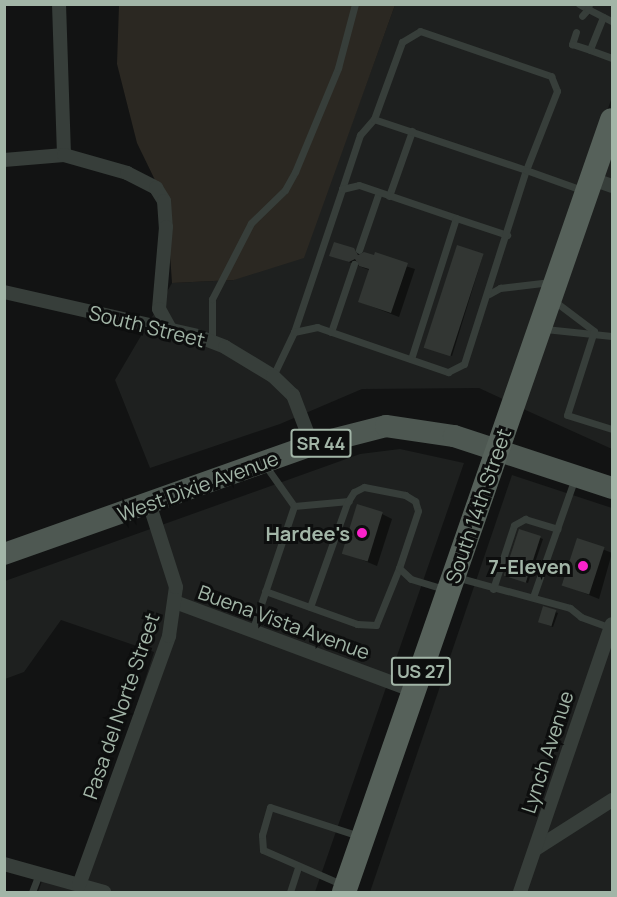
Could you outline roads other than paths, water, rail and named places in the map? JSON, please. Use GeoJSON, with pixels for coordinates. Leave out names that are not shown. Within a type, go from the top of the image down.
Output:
{"type":"FeatureCollection","features":[{"type":"Feature","properties":{"kind":"highway","name":"South 14th Street"},"geometry":{"type":"LineString","coordinates":[[345,889],[553,290],[597,186],[612,120]]}},
{"type":"Feature","properties":{"kind":"main road","name":"West Dixie Avenue"},"geometry":{"type":"LineString","coordinates":[[4,554],[312,445],[386,426],[409,426],[498,450]]}},
{"type":"Feature","properties":{"kind":"main road","name":"SR 44"},"geometry":{"type":"LineString","coordinates":[[498,450],[612,488]]}},
{"type":"Feature","properties":{"kind":"street"},"geometry":{"type":"LineString","coordinates":[[59,4],[64,155]]}},
{"type":"Feature","properties":{"kind":"street"},"geometry":{"type":"LineString","coordinates":[[4,160],[64,155],[142,179],[162,195],[166,227],[159,309],[170,329]]}},
{"type":"Feature","properties":{"kind":"street","name":"South Street"},"geometry":{"type":"LineString","coordinates":[[4,292],[170,329],[212,342],[273,376],[293,395],[312,445]]}},
{"type":"Feature","properties":{"kind":"street","name":"Pasa del Norte Street"},"geometry":{"type":"LineString","coordinates":[[77,889],[169,636],[175,602],[171,563],[149,503]]}},
{"type":"Feature","properties":{"kind":"street","name":"Buena Vista Avenue"},"geometry":{"type":"LineString","coordinates":[[175,602],[414,691]]}},
{"type":"Feature","properties":{"kind":"street","name":"Lynch Avenue"},"geometry":{"type":"LineString","coordinates":[[520,892],[612,626]]}},
{"type":"Feature","properties":{"kind":"street"},"geometry":{"type":"LineString","coordinates":[[537,848],[612,800]]}},
{"type":"Feature","properties":{"kind":"street"},"geometry":{"type":"LineString","coordinates":[[4,864],[39,874],[77,889],[104,892]]}},
{"type":"Feature","properties":{"kind":"lane"},"geometry":{"type":"LineString","coordinates":[[212,342],[212,299],[251,223],[285,190],[295,172],[342,58],[356,4]]}},
{"type":"Feature","properties":{"kind":"lane"},"geometry":{"type":"LineString","coordinates":[[579,4],[589,7],[612,21]]}},
{"type":"Feature","properties":{"kind":"lane"},"geometry":{"type":"LineString","coordinates":[[582,16],[589,7]]}},
{"type":"Feature","properties":{"kind":"lane"},"geometry":{"type":"LineString","coordinates":[[590,50],[603,17]]}},
{"type":"Feature","properties":{"kind":"lane"},"geometry":{"type":"LineString","coordinates":[[273,376],[294,332],[360,135],[374,119],[402,42],[420,31],[551,76],[557,91],[526,170],[489,294],[464,364],[448,372],[317,327],[294,332]]}},
{"type":"Feature","properties":{"kind":"lane"},"geometry":{"type":"LineString","coordinates":[[576,32],[572,44],[612,58]]}},
{"type":"Feature","properties":{"kind":"lane"},"geometry":{"type":"LineString","coordinates":[[374,119],[526,170],[597,186]]}},
{"type":"Feature","properties":{"kind":"lane"},"geometry":{"type":"LineString","coordinates":[[389,196],[412,131]]}},
{"type":"Feature","properties":{"kind":"lane"},"geometry":{"type":"LineString","coordinates":[[342,189],[359,185],[507,235]]}},
{"type":"Feature","properties":{"kind":"lane"},"geometry":{"type":"LineString","coordinates":[[359,250],[380,192]]}},
{"type":"Feature","properties":{"kind":"lane"},"geometry":{"type":"LineString","coordinates":[[411,359],[456,218]]}},
{"type":"Feature","properties":{"kind":"lane"},"geometry":{"type":"LineString","coordinates":[[332,332],[354,264]]}},
{"type":"Feature","properties":{"kind":"lane"},"geometry":{"type":"LineString","coordinates":[[489,294],[500,288],[553,290],[594,331]]}},
{"type":"Feature","properties":{"kind":"lane"},"geometry":{"type":"LineString","coordinates":[[540,328],[594,331],[612,336]]}},
{"type":"Feature","properties":{"kind":"lane"},"geometry":{"type":"LineString","coordinates":[[594,331],[567,415],[611,429],[612,419]]}},
{"type":"Feature","properties":{"kind":"lane"},"geometry":{"type":"LineString","coordinates":[[264,462],[294,506]]}},
{"type":"Feature","properties":{"kind":"lane"},"geometry":{"type":"LineString","coordinates":[[533,597],[576,476]]}},
{"type":"Feature","properties":{"kind":"lane"},"geometry":{"type":"LineString","coordinates":[[265,591],[357,624],[368,626],[381,621],[418,512],[415,501],[405,495],[364,487],[348,501],[310,607]]}},
{"type":"Feature","properties":{"kind":"lane"},"geometry":{"type":"LineString","coordinates":[[294,506],[348,501]]}},
{"type":"Feature","properties":{"kind":"lane"},"geometry":{"type":"LineString","coordinates":[[252,631],[294,506]]}},
{"type":"Feature","properties":{"kind":"lane"},"geometry":{"type":"LineString","coordinates":[[493,589],[514,525],[525,519],[557,529]]}},
{"type":"Feature","properties":{"kind":"lane"},"geometry":{"type":"LineString","coordinates":[[399,568],[411,579],[493,589],[533,597],[570,608],[581,617],[612,626]]}},
{"type":"Feature","properties":{"kind":"lane"},"geometry":{"type":"LineString","coordinates":[[345,889],[263,850],[262,835],[270,807],[363,837]]}},
{"type":"Feature","properties":{"kind":"lane"},"geometry":{"type":"LineString","coordinates":[[290,892],[298,867]]}},
{"type":"Feature","properties":{"kind":"lane"},"geometry":{"type":"LineString","coordinates":[[32,892],[39,874]]}},
{"type":"Feature","properties":{"kind":"place","name":"Hardee's"},"geometry":{"type":"Point","coordinates":[362,533]}},
{"type":"Feature","properties":{"kind":"place","name":"7-Eleven"},"geometry":{"type":"Point","coordinates":[583,566]}}]}
